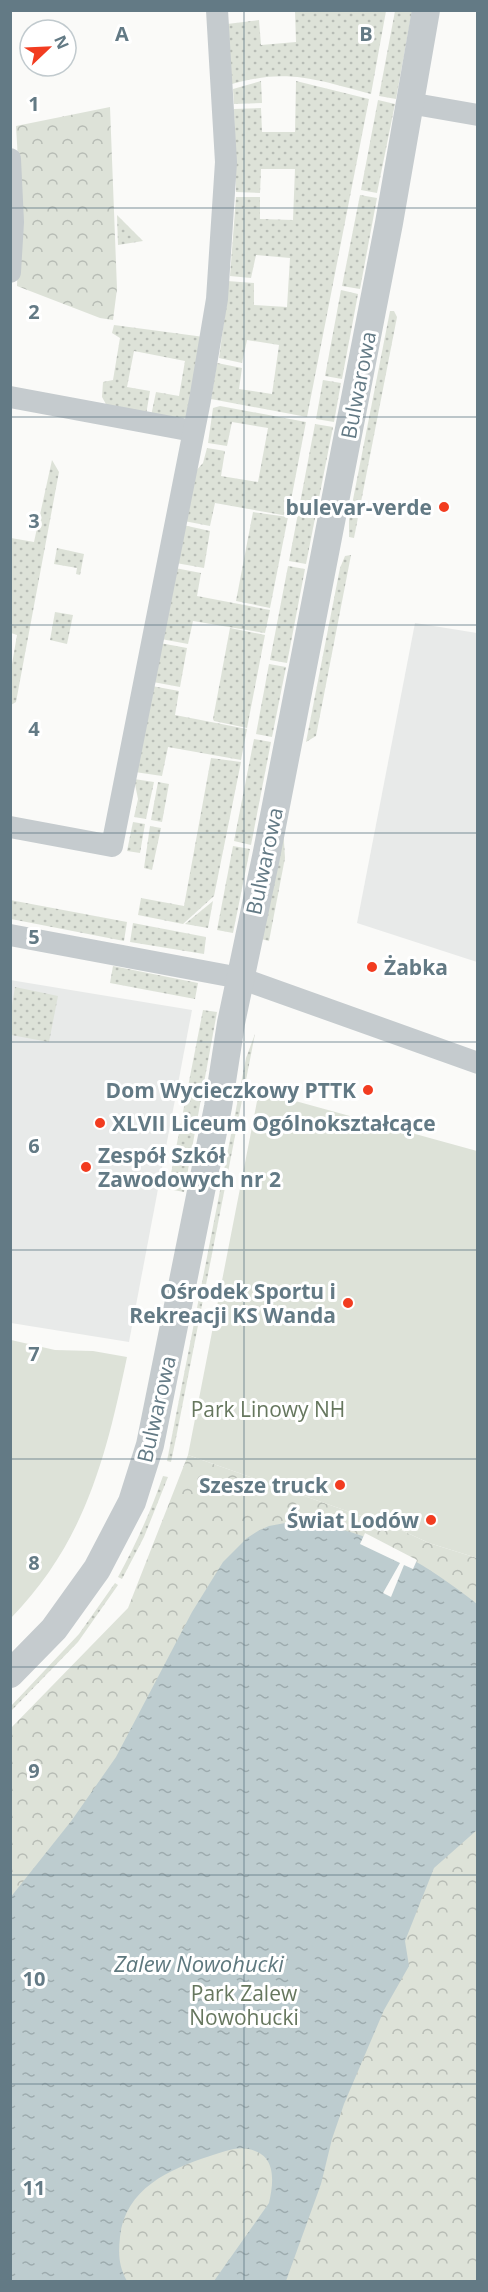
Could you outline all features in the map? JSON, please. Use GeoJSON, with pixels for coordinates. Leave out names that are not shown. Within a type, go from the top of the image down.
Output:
{"type":"FeatureCollection","features":[{"type":"Feature","properties":{"kind":"street"},"geometry":{"type":"LineString","coordinates":[[10,827],[112,846],[212,335],[222,243],[225,133],[217,10]]}},
{"type":"Feature","properties":{"kind":"street","name":"Bulwarowa"},"geometry":{"type":"LineString","coordinates":[[10,1674],[54,1629],[88,1583],[122,1524],[142,1474],[154,1431],[200,1200],[240,978],[266,858],[389,223],[426,10]]}},
{"type":"Feature","properties":{"kind":"street"},"geometry":{"type":"LineString","coordinates":[[409,103],[477,115]]}},
{"type":"Feature","properties":{"kind":"street"},"geometry":{"type":"LineString","coordinates":[[10,159],[13,196],[10,272]]}},
{"type":"Feature","properties":{"kind":"street"},"geometry":{"type":"LineString","coordinates":[[10,397],[194,431]]}},
{"type":"Feature","properties":{"kind":"street"},"geometry":{"type":"LineString","coordinates":[[10,935],[240,978],[477,1063]]}},
{"type":"Feature","properties":{"kind":"shaded area"},"geometry":{"type":"Polygon","coordinates":[[[415,623],[477,633],[477,962],[357,923],[415,623]]]}},
{"type":"Feature","properties":{"kind":"shaded area","name":"Zespół Szkół Zawodowych nr 2"},"geometry":{"type":"Polygon","coordinates":[[[10,980],[192,1010],[129,1342],[11,1323],[10,980]]]}},
{"type":"Feature","properties":{"kind":"green space"},"geometry":{"type":"Polygon","coordinates":[[[295,11],[386,11],[371,94],[318,80],[287,76],[252,79],[232,84],[227,24],[259,20],[261,45],[296,42],[295,11]]]}},
{"type":"Feature","properties":{"kind":"green space"},"geometry":{"type":"Polygon","coordinates":[[[395,11],[412,11],[396,99],[379,96],[395,11]]]}},
{"type":"Feature","properties":{"kind":"green space"},"geometry":{"type":"Polygon","coordinates":[[[261,81],[262,103],[234,104],[233,89],[261,81]]]}},
{"type":"Feature","properties":{"kind":"green space"},"geometry":{"type":"Polygon","coordinates":[[[296,81],[369,99],[307,417],[211,399],[217,363],[242,368],[239,389],[272,394],[279,345],[247,340],[242,363],[219,358],[227,281],[254,283],[254,305],[287,307],[290,258],[256,255],[251,278],[230,276],[236,197],[260,197],[260,219],[293,220],[295,169],[261,169],[260,193],[236,192],[234,109],[261,108],[262,132],[295,132],[296,81]]]}},
{"type":"Feature","properties":{"kind":"green space"},"geometry":{"type":"Polygon","coordinates":[[[378,100],[395,104],[377,193],[361,190],[378,100]]]}},
{"type":"Feature","properties":{"kind":"green space"},"geometry":{"type":"Polygon","coordinates":[[[110,107],[117,289],[113,320],[100,318],[17,286],[20,194],[16,126],[110,107]]]}},
{"type":"Feature","properties":{"kind":"green space"},"geometry":{"type":"Polygon","coordinates":[[[360,195],[377,198],[360,289],[342,286],[360,195]]]}},
{"type":"Feature","properties":{"kind":"green space"},"geometry":{"type":"Polygon","coordinates":[[[117,215],[143,241],[118,245],[117,215]]]}},
{"type":"Feature","properties":{"kind":"green space"},"geometry":{"type":"Polygon","coordinates":[[[341,290],[358,294],[342,379],[325,376],[341,290]]]}},
{"type":"Feature","properties":{"kind":"green space"},"geometry":{"type":"Polygon","coordinates":[[[390,311],[394,311],[397,317],[354,538],[349,537],[349,520],[390,311]]]}},
{"type":"Feature","properties":{"kind":"green space"},"geometry":{"type":"Polygon","coordinates":[[[114,325],[204,337],[186,417],[183,419],[151,416],[156,392],[179,396],[185,361],[134,351],[127,387],[150,391],[146,415],[107,406],[102,397],[103,382],[113,380],[120,338],[112,333],[114,325]]]}},
{"type":"Feature","properties":{"kind":"green space"},"geometry":{"type":"Polygon","coordinates":[[[323,380],[341,383],[334,422],[316,419],[323,380]]]}},
{"type":"Feature","properties":{"kind":"green space"},"geometry":{"type":"Polygon","coordinates":[[[220,406],[306,422],[288,516],[215,503],[210,526],[184,521],[193,474],[203,463],[207,448],[225,451],[221,476],[258,482],[268,428],[232,422],[227,446],[208,443],[213,408],[220,406]]]}},
{"type":"Feature","properties":{"kind":"green space"},"geometry":{"type":"Polygon","coordinates":[[[315,424],[333,427],[306,564],[289,561],[315,424]]]}},
{"type":"Feature","properties":{"kind":"green space"},"geometry":{"type":"Polygon","coordinates":[[[52,460],[59,472],[16,702],[11,705],[11,670],[17,635],[11,633],[11,538],[34,542],[52,460]]]}},
{"type":"Feature","properties":{"kind":"green space"},"geometry":{"type":"Polygon","coordinates":[[[253,512],[288,517],[270,608],[236,601],[253,512]]]}},
{"type":"Feature","properties":{"kind":"green space"},"geometry":{"type":"Polygon","coordinates":[[[183,525],[210,531],[204,568],[176,563],[183,525]]]}},
{"type":"Feature","properties":{"kind":"green space"},"geometry":{"type":"Polygon","coordinates":[[[57,548],[84,554],[80,575],[76,574],[77,568],[54,564],[57,548]]]}},
{"type":"Feature","properties":{"kind":"green space"},"geometry":{"type":"Polygon","coordinates":[[[351,555],[316,736],[306,742],[340,568],[345,556],[351,555]]]}},
{"type":"Feature","properties":{"kind":"green space"},"geometry":{"type":"Polygon","coordinates":[[[288,566],[305,569],[287,663],[270,660],[288,566]]]}},
{"type":"Feature","properties":{"kind":"green space"},"geometry":{"type":"Polygon","coordinates":[[[175,568],[201,573],[197,596],[270,610],[265,633],[193,621],[188,644],[161,639],[175,568]]]}},
{"type":"Feature","properties":{"kind":"green space"},"geometry":{"type":"Polygon","coordinates":[[[55,612],[73,615],[67,644],[50,640],[55,612]]]}},
{"type":"Feature","properties":{"kind":"green space"},"geometry":{"type":"Polygon","coordinates":[[[230,628],[265,635],[247,728],[213,719],[230,628]]]}},
{"type":"Feature","properties":{"kind":"green space"},"geometry":{"type":"Polygon","coordinates":[[[160,643],[187,648],[180,687],[153,682],[160,643]]]}},
{"type":"Feature","properties":{"kind":"green space"},"geometry":{"type":"Polygon","coordinates":[[[269,664],[286,667],[272,737],[256,734],[269,664]]]}},
{"type":"Feature","properties":{"kind":"green space"},"geometry":{"type":"Polygon","coordinates":[[[152,686],[179,691],[175,715],[247,729],[241,760],[168,747],[162,776],[135,772],[152,686]]]}},
{"type":"Feature","properties":{"kind":"green space"},"geometry":{"type":"Polygon","coordinates":[[[254,739],[271,742],[251,845],[234,841],[254,739]]]}},
{"type":"Feature","properties":{"kind":"green space"},"geometry":{"type":"Polygon","coordinates":[[[211,758],[241,762],[214,896],[183,924],[138,915],[141,898],[184,906],[211,758]]]}},
{"type":"Feature","properties":{"kind":"green space"},"geometry":{"type":"Polygon","coordinates":[[[134,779],[154,782],[146,819],[134,817],[138,799],[134,779]]]}},
{"type":"Feature","properties":{"kind":"green space"},"geometry":{"type":"Polygon","coordinates":[[[158,782],[169,784],[162,822],[151,820],[158,782]]]}},
{"type":"Feature","properties":{"kind":"green space"},"geometry":{"type":"Polygon","coordinates":[[[133,822],[145,824],[140,853],[127,851],[133,822]]]}},
{"type":"Feature","properties":{"kind":"green space"},"geometry":{"type":"Polygon","coordinates":[[[150,826],[161,828],[152,870],[144,868],[150,826]]]}},
{"type":"Feature","properties":{"kind":"green space"},"geometry":{"type":"Polygon","coordinates":[[[283,826],[285,858],[269,941],[261,939],[283,826]]]}},
{"type":"Feature","properties":{"kind":"green space"},"geometry":{"type":"Polygon","coordinates":[[[233,846],[250,849],[233,933],[217,930],[233,846]]]}},
{"type":"Feature","properties":{"kind":"green space"},"geometry":{"type":"Polygon","coordinates":[[[10,900],[127,922],[124,941],[11,919],[10,900]]]}},
{"type":"Feature","properties":{"kind":"green space"},"geometry":{"type":"Polygon","coordinates":[[[213,901],[208,928],[185,924],[213,901]]]}},
{"type":"Feature","properties":{"kind":"green space"},"geometry":{"type":"Polygon","coordinates":[[[133,923],[206,937],[204,954],[130,942],[133,923]]]}},
{"type":"Feature","properties":{"kind":"green space"},"geometry":{"type":"Polygon","coordinates":[[[113,966],[198,983],[195,999],[110,983],[113,966]]]}},
{"type":"Feature","properties":{"kind":"green space"},"geometry":{"type":"Polygon","coordinates":[[[15,987],[58,996],[49,1042],[11,1035],[11,1011],[15,987]]]}},
{"type":"Feature","properties":{"kind":"green space"},"geometry":{"type":"Polygon","coordinates":[[[203,1010],[217,1012],[184,1192],[168,1189],[203,1010]]]}},
{"type":"Feature","properties":{"kind":"green space"},"geometry":{"type":"Polygon","coordinates":[[[255,1034],[171,1462],[167,1461],[246,1058],[255,1034]]]}},
{"type":"Feature","properties":{"kind":"green space","name":"Ośrodek Sportu i Rekreacji KS Wanda"},"geometry":{"type":"Polygon","coordinates":[[[259,1091],[477,1151],[477,1558],[429,1543],[401,1530],[188,1455],[259,1091]]]}},
{"type":"Feature","properties":{"kind":"green space"},"geometry":{"type":"Polygon","coordinates":[[[11,1340],[55,1350],[93,1351],[127,1357],[101,1463],[75,1528],[36,1589],[11,1618],[11,1340]]]}},
{"type":"Feature","properties":{"kind":"green space","name":"Zalew Nowohucki"},"geometry":{"type":"Polygon","coordinates":[[[188,1455],[401,1530],[429,1543],[477,1558],[477,2281],[11,2281],[10,1729],[128,1608],[188,1455]]]}},
{"type":"Feature","properties":{"kind":"green space"},"geometry":{"type":"Polygon","coordinates":[[[163,1476],[168,1477],[144,1537],[122,1579],[118,1577],[131,1553],[163,1476]]]}},
{"type":"Feature","properties":{"kind":"green space"},"geometry":{"type":"Polygon","coordinates":[[[115,1583],[118,1585],[78,1642],[11,1711],[11,1706],[79,1634],[115,1583]]]}},
{"type":"Feature","properties":{"kind":"water","name":"Zalew Nowohucki"},"geometry":{"type":"Polygon","coordinates":[[[296,1521],[346,1531],[392,1549],[436,1574],[477,1604],[477,1830],[434,1868],[405,1941],[409,1966],[384,2010],[344,2104],[332,2139],[321,2184],[286,2281],[214,2281],[269,2203],[272,2188],[272,2173],[267,2160],[255,2151],[238,2148],[179,2167],[152,2183],[140,2194],[130,2206],[120,2237],[120,2260],[127,2281],[11,2281],[10,1898],[72,1820],[116,1757],[192,1612],[223,1562],[247,1538],[258,1531],[269,1526],[296,1521]]]}},
{"type":"Feature","properties":{"kind":"pier"},"geometry":{"type":"Polygon","coordinates":[[[365,1533],[417,1560],[413,1569],[404,1565],[391,1597],[383,1593],[400,1563],[360,1544],[365,1533]]]}},
{"type":"Feature","properties":{"kind":"place","name":"bulevar-verde"},"geometry":{"type":"Point","coordinates":[444,507]}},
{"type":"Feature","properties":{"kind":"place","name":"Żabka"},"geometry":{"type":"Point","coordinates":[372,967]}},
{"type":"Feature","properties":{"kind":"place","name":"Dom Wycieczkowy PTTK"},"geometry":{"type":"Point","coordinates":[368,1090]}},
{"type":"Feature","properties":{"kind":"place","name":"XLVII Liceum Ogólnokształcące"},"geometry":{"type":"Point","coordinates":[100,1123]}},
{"type":"Feature","properties":{"kind":"place","name":"Zespół Szkół Zawodowych nr 2"},"geometry":{"type":"Point","coordinates":[86,1167]}},
{"type":"Feature","properties":{"kind":"place","name":"Ośrodek Sportu i Rekreacji KS Wanda"},"geometry":{"type":"Point","coordinates":[348,1303]}},
{"type":"Feature","properties":{"kind":"place","name":"Szesze truck"},"geometry":{"type":"Point","coordinates":[340,1485]}},
{"type":"Feature","properties":{"kind":"place","name":"Świat Lodów"},"geometry":{"type":"Point","coordinates":[431,1520]}},
{"type":"Feature","properties":{"kind":"park label","name":"Park Linowy NH"},"geometry":{"type":"Point","coordinates":[268,1409]}},
{"type":"Feature","properties":{"kind":"park label","name":"Park Zalew Nowohucki"},"geometry":{"type":"Point","coordinates":[244,2005]}}]}
